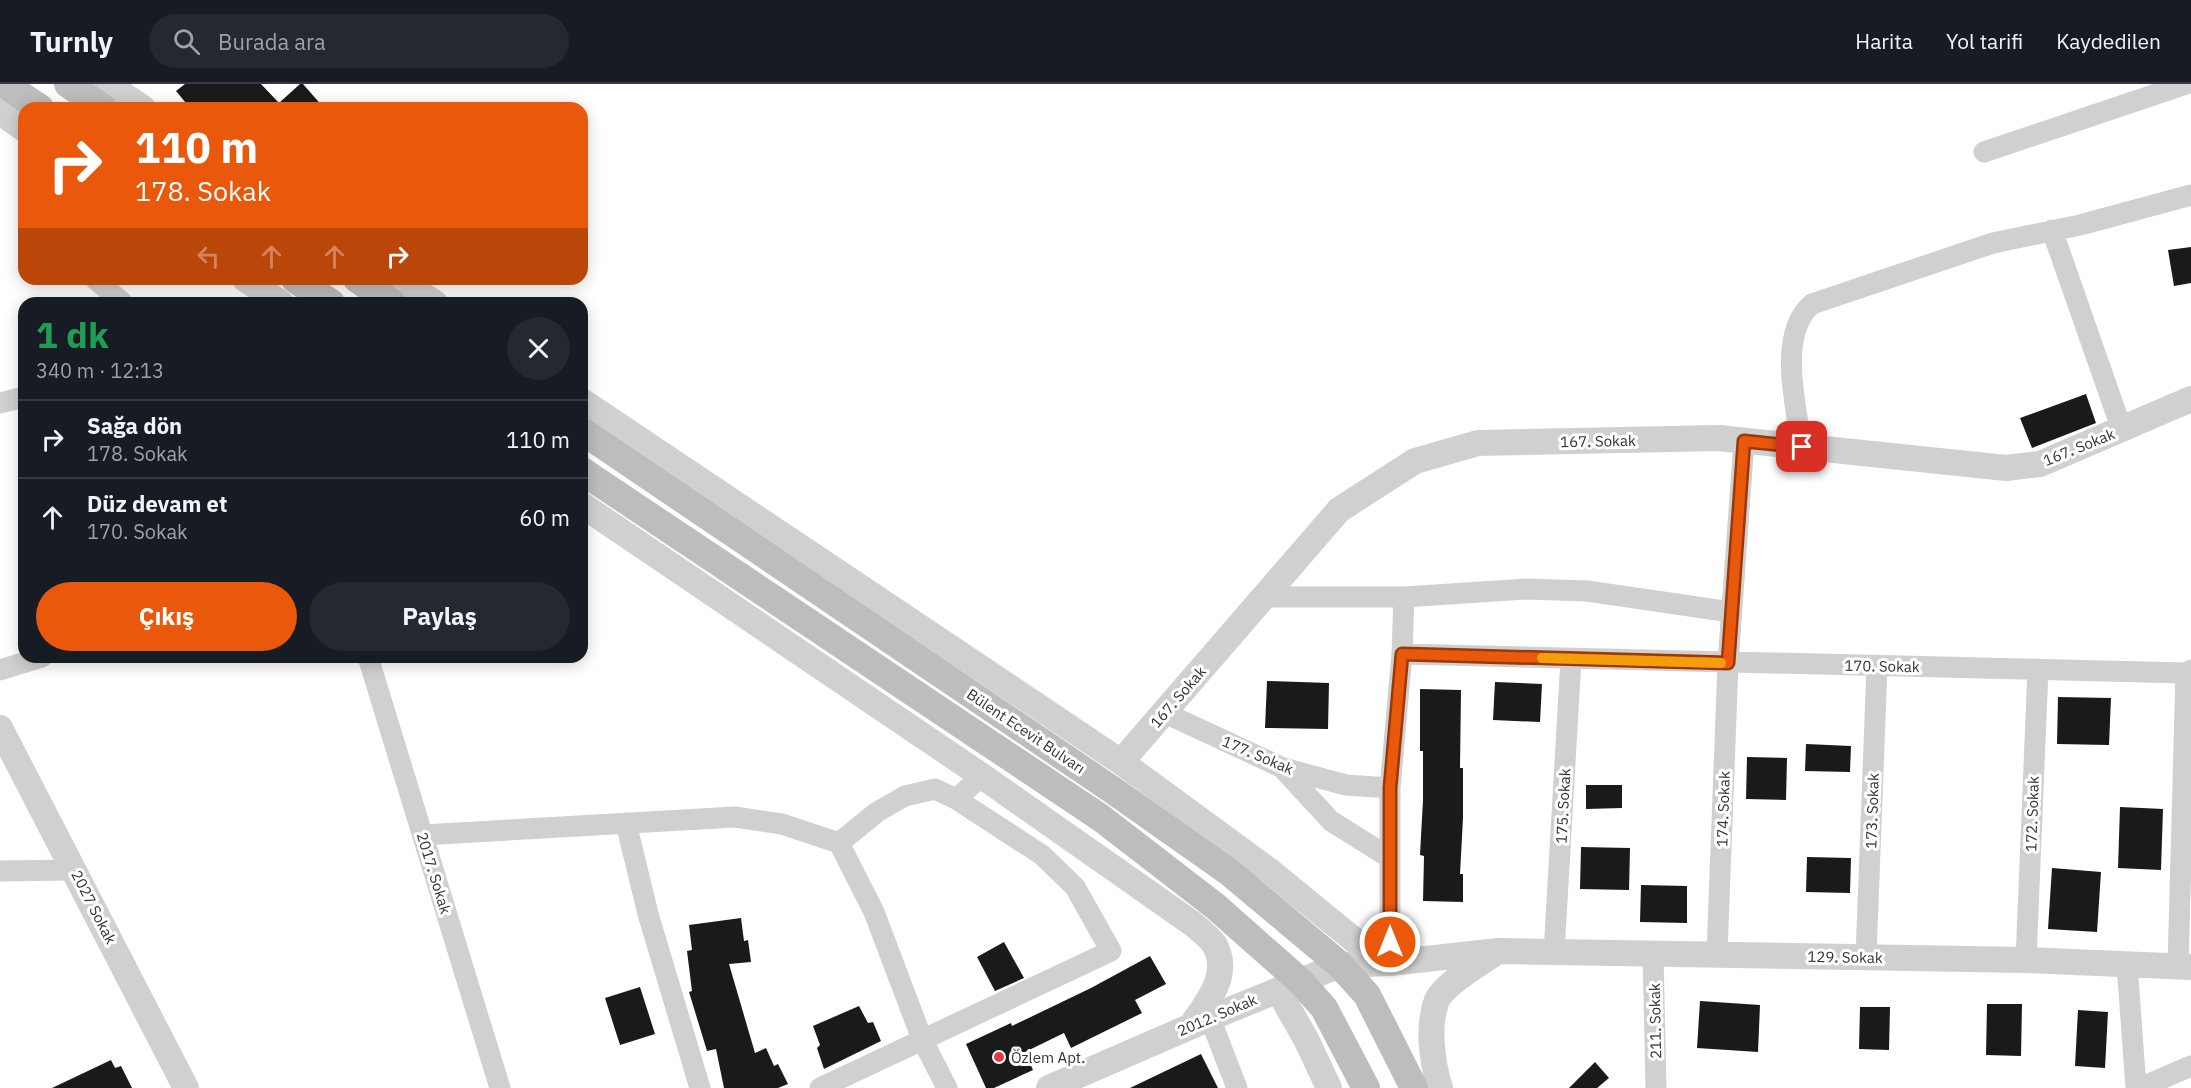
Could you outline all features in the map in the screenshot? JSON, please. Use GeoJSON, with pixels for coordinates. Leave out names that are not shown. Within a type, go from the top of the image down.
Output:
{"type":"FeatureCollection","features":[{"type":"Feature","properties":{"kind":"main road"},"geometry":{"type":"LineString","coordinates":[[4,84],[31,102]]}},
{"type":"Feature","properties":{"kind":"main road"},"geometry":{"type":"LineString","coordinates":[[68,84],[95,102]]}},
{"type":"Feature","properties":{"kind":"main road"},"geometry":{"type":"LineString","coordinates":[[305,285],[322,297]]}},
{"type":"Feature","properties":{"kind":"main road"},"geometry":{"type":"LineString","coordinates":[[366,285],[383,297]]}},
{"type":"Feature","properties":{"kind":"main road","name":"Bülent Ecevit Bulvarı"},"geometry":{"type":"LineString","coordinates":[[588,435],[1230,872],[1340,965],[1367,995],[1414,1088]]}},
{"type":"Feature","properties":{"kind":"main road","name":"Bülent Ecevit Bulvarı"},"geometry":{"type":"LineString","coordinates":[[588,475],[1101,818],[1215,906],[1289,986],[1324,1008],[1366,1088]]}},
{"type":"Feature","properties":{"kind":"street"},"geometry":{"type":"LineString","coordinates":[[107,84],[134,102]]}},
{"type":"Feature","properties":{"kind":"street"},"geometry":{"type":"LineString","coordinates":[[1984,152],[2187,84]]}},
{"type":"Feature","properties":{"kind":"street"},"geometry":{"type":"LineString","coordinates":[[0,112],[18,125]]}},
{"type":"Feature","properties":{"kind":"street"},"geometry":{"type":"LineString","coordinates":[[1802,447],[1791,377],[1795,336],[1802,312],[1812,304],[1993,243],[2191,195]]}},
{"type":"Feature","properties":{"kind":"street"},"geometry":{"type":"LineString","coordinates":[[2052,230],[2122,430]]}},
{"type":"Feature","properties":{"kind":"street"},"geometry":{"type":"LineString","coordinates":[[102,285],[116,297]]}},
{"type":"Feature","properties":{"kind":"street"},"geometry":{"type":"LineString","coordinates":[[253,285],[272,297]]}},
{"type":"Feature","properties":{"kind":"street"},"geometry":{"type":"LineString","coordinates":[[408,285],[426,297]]}},
{"type":"Feature","properties":{"kind":"street"},"geometry":{"type":"LineString","coordinates":[[0,403],[18,398]]}},
{"type":"Feature","properties":{"kind":"street","name":"167. Sokak"},"geometry":{"type":"LineString","coordinates":[[1121,762],[1339,510],[1415,461],[1478,443],[1719,438],[2006,468],[2040,464],[2191,399]]}},
{"type":"Feature","properties":{"kind":"street"},"geometry":{"type":"LineString","coordinates":[[588,405],[1121,762],[1271,872],[1353,939],[1390,963]]}},
{"type":"Feature","properties":{"kind":"street","name":"174. Sokak"},"geometry":{"type":"LineString","coordinates":[[1718,954],[1728,663],[1744,441]]}},
{"type":"Feature","properties":{"kind":"street"},"geometry":{"type":"LineString","coordinates":[[588,509],[982,776],[1193,924],[1214,944],[1220,959],[1219,978],[1215,992],[1200,1022],[1237,1088]]}},
{"type":"Feature","properties":{"kind":"street"},"geometry":{"type":"LineString","coordinates":[[1264,597],[1404,597],[1527,589],[1587,591],[1731,612]]}},
{"type":"Feature","properties":{"kind":"street"},"geometry":{"type":"LineString","coordinates":[[1390,963],[1390,788],[1402,654],[1404,597]]}},
{"type":"Feature","properties":{"kind":"street","name":"170. Sokak"},"geometry":{"type":"LineString","coordinates":[[1402,654],[2188,672]]}},
{"type":"Feature","properties":{"kind":"street","name":"175. Sokak"},"geometry":{"type":"LineString","coordinates":[[1554,953],[1571,659]]}},
{"type":"Feature","properties":{"kind":"street"},"geometry":{"type":"LineString","coordinates":[[0,670],[23,663]]}},
{"type":"Feature","properties":{"kind":"street","name":"2017. Sokak"},"geometry":{"type":"LineString","coordinates":[[370,663],[500,1088]]}},
{"type":"Feature","properties":{"kind":"street","name":"173. Sokak"},"geometry":{"type":"LineString","coordinates":[[1866,957],[1877,666]]}},
{"type":"Feature","properties":{"kind":"street","name":"172. Sokak"},"geometry":{"type":"LineString","coordinates":[[2026,960],[2038,669]]}},
{"type":"Feature","properties":{"kind":"street"},"geometry":{"type":"LineString","coordinates":[[2185,967],[2188,672]]}},
{"type":"Feature","properties":{"kind":"street","name":"177. Sokak"},"geometry":{"type":"LineString","coordinates":[[1165,713],[1283,768],[1346,785],[1390,788]]}},
{"type":"Feature","properties":{"kind":"street","name":"2027 Sokak"},"geometry":{"type":"LineString","coordinates":[[0,728],[186,1088]]}},
{"type":"Feature","properties":{"kind":"street"},"geometry":{"type":"LineString","coordinates":[[1283,768],[1331,821],[1390,858]]}},
{"type":"Feature","properties":{"kind":"street"},"geometry":{"type":"LineString","coordinates":[[956,799],[982,776]]}},
{"type":"Feature","properties":{"kind":"street"},"geometry":{"type":"LineString","coordinates":[[820,1088],[1111,951],[1075,887],[1042,855],[956,799],[935,789],[905,796],[877,812],[839,843]]}},
{"type":"Feature","properties":{"kind":"street"},"geometry":{"type":"LineString","coordinates":[[423,835],[735,817],[782,824],[839,843],[874,912],[922,1039],[947,1088]]}},
{"type":"Feature","properties":{"kind":"street"},"geometry":{"type":"LineString","coordinates":[[626,823],[648,914],[700,1088]]}},
{"type":"Feature","properties":{"kind":"street"},"geometry":{"type":"LineString","coordinates":[[0,871],[74,870]]}},
{"type":"Feature","properties":{"kind":"street"},"geometry":{"type":"LineString","coordinates":[[1440,1088],[1435,1070],[1431,1035],[1438,999],[1450,985],[1498,951]]}},
{"type":"Feature","properties":{"kind":"street","name":"129. Sokak"},"geometry":{"type":"LineString","coordinates":[[1390,963],[1498,951],[2026,960],[2185,967]]}},
{"type":"Feature","properties":{"kind":"street","name":"211. Sokak"},"geometry":{"type":"LineString","coordinates":[[1653,953],[1656,1088]]}},
{"type":"Feature","properties":{"kind":"street","name":"2012. Sokak"},"geometry":{"type":"LineString","coordinates":[[1053,1087],[1200,1022],[1340,965],[1390,963]]}},
{"type":"Feature","properties":{"kind":"street"},"geometry":{"type":"LineString","coordinates":[[2127,964],[2138,1088],[2191,1066]]}},
{"type":"Feature","properties":{"kind":"street"},"geometry":{"type":"LineString","coordinates":[[1289,986],[1306,1039],[1329,1088]]}},
{"type":"Feature","properties":{"kind":"building"},"geometry":{"type":"Polygon","coordinates":[[[185,84],[261,84],[278,102],[185,102],[176,91],[185,84]]]}},
{"type":"Feature","properties":{"kind":"building"},"geometry":{"type":"Polygon","coordinates":[[[300,84],[303,84],[319,102],[280,102],[300,84]]]}},
{"type":"Feature","properties":{"kind":"building"},"geometry":{"type":"Polygon","coordinates":[[[2191,247],[2191,283],[2174,286],[2168,250],[2191,247]]]}},
{"type":"Feature","properties":{"kind":"building"},"geometry":{"type":"Polygon","coordinates":[[[2086,394],[2096,423],[2032,448],[2020,418],[2086,394]]]}},
{"type":"Feature","properties":{"kind":"building"},"geometry":{"type":"Polygon","coordinates":[[[1267,681],[1329,683],[1328,729],[1265,728],[1267,681]]]}},
{"type":"Feature","properties":{"kind":"building"},"geometry":{"type":"Polygon","coordinates":[[[1495,682],[1542,684],[1540,722],[1493,720],[1495,682]]]}},
{"type":"Feature","properties":{"kind":"building"},"geometry":{"type":"Polygon","coordinates":[[[1420,689],[1461,690],[1460,768],[1463,768],[1463,818],[1460,874],[1463,874],[1463,902],[1423,901],[1424,856],[1420,855],[1423,751],[1420,751],[1420,689]]]}},
{"type":"Feature","properties":{"kind":"building"},"geometry":{"type":"Polygon","coordinates":[[[2058,697],[2111,698],[2109,745],[2057,744],[2058,697]]]}},
{"type":"Feature","properties":{"kind":"building"},"geometry":{"type":"Polygon","coordinates":[[[1806,744],[1851,746],[1850,772],[1805,771],[1806,744]]]}},
{"type":"Feature","properties":{"kind":"building"},"geometry":{"type":"Polygon","coordinates":[[[1747,757],[1787,758],[1786,800],[1746,799],[1747,757]]]}},
{"type":"Feature","properties":{"kind":"building"},"geometry":{"type":"Polygon","coordinates":[[[1586,785],[1622,785],[1622,808],[1586,809],[1586,785]]]}},
{"type":"Feature","properties":{"kind":"building"},"geometry":{"type":"Polygon","coordinates":[[[2120,807],[2163,809],[2161,870],[2118,868],[2120,807]]]}},
{"type":"Feature","properties":{"kind":"building"},"geometry":{"type":"Polygon","coordinates":[[[1581,847],[1630,848],[1629,890],[1580,889],[1581,847]]]}},
{"type":"Feature","properties":{"kind":"building"},"geometry":{"type":"Polygon","coordinates":[[[1807,857],[1851,858],[1850,893],[1806,892],[1807,857]]]}},
{"type":"Feature","properties":{"kind":"building"},"geometry":{"type":"Polygon","coordinates":[[[2052,868],[2101,872],[2097,932],[2048,929],[2052,868]]]}},
{"type":"Feature","properties":{"kind":"building"},"geometry":{"type":"Polygon","coordinates":[[[1641,885],[1687,886],[1687,923],[1640,922],[1641,885]]]}},
{"type":"Feature","properties":{"kind":"building"},"geometry":{"type":"Polygon","coordinates":[[[741,918],[744,941],[748,940],[751,962],[729,964],[755,1053],[766,1048],[774,1066],[778,1064],[788,1084],[778,1088],[724,1088],[716,1049],[707,1051],[689,992],[692,991],[687,951],[692,950],[689,925],[741,918]]]}},
{"type":"Feature","properties":{"kind":"building"},"geometry":{"type":"Polygon","coordinates":[[[1004,942],[1024,978],[995,991],[977,957],[1004,942]]]}},
{"type":"Feature","properties":{"kind":"building"},"geometry":{"type":"Polygon","coordinates":[[[1150,956],[1166,984],[1135,1000],[1142,1013],[1071,1048],[1064,1033],[1025,1052],[1033,1070],[994,1088],[986,1088],[966,1044],[1011,1023],[1012,1026],[1091,988],[1150,956]]]}},
{"type":"Feature","properties":{"kind":"building"},"geometry":{"type":"Polygon","coordinates":[[[640,987],[655,1034],[620,1045],[605,998],[640,987]]]}},
{"type":"Feature","properties":{"kind":"building"},"geometry":{"type":"Polygon","coordinates":[[[1700,1001],[1760,1005],[1758,1052],[1697,1048],[1700,1001]]]}},
{"type":"Feature","properties":{"kind":"building"},"geometry":{"type":"Polygon","coordinates":[[[1987,1004],[2022,1004],[2021,1056],[1986,1055],[1987,1004]]]}},
{"type":"Feature","properties":{"kind":"building"},"geometry":{"type":"Polygon","coordinates":[[[859,1006],[868,1023],[873,1022],[881,1041],[824,1069],[817,1048],[820,1045],[813,1026],[859,1006]]]}},
{"type":"Feature","properties":{"kind":"building"},"geometry":{"type":"Polygon","coordinates":[[[1860,1007],[1890,1007],[1889,1050],[1859,1049],[1860,1007]]]}},
{"type":"Feature","properties":{"kind":"building"},"geometry":{"type":"Polygon","coordinates":[[[2078,1010],[2108,1012],[2105,1068],[2075,1066],[2078,1010]]]}},
{"type":"Feature","properties":{"kind":"building"},"geometry":{"type":"Polygon","coordinates":[[[1201,1054],[1218,1088],[1130,1088],[1201,1054]]]}},
{"type":"Feature","properties":{"kind":"building"},"geometry":{"type":"Polygon","coordinates":[[[111,1060],[115,1068],[121,1066],[132,1088],[52,1088],[111,1060]]]}},
{"type":"Feature","properties":{"kind":"building"},"geometry":{"type":"Polygon","coordinates":[[[1595,1062],[1609,1078],[1597,1088],[1569,1088],[1595,1062]]]}},
{"type":"Feature","properties":{"kind":"slow traffic"},"geometry":{"type":"LineString","coordinates":[[1542,658],[1721,663]]}},
{"type":"Feature","properties":{"kind":"place","name":"Özlem Apt."},"geometry":{"type":"Point","coordinates":[999,1057]}},
{"type":"Feature","properties":{"kind":"route"},"geometry":{"type":"LineString","coordinates":[[1390,942],[1390,788],[1402,654],[1728,663],[1744,441],[1802,447]]}}]}
